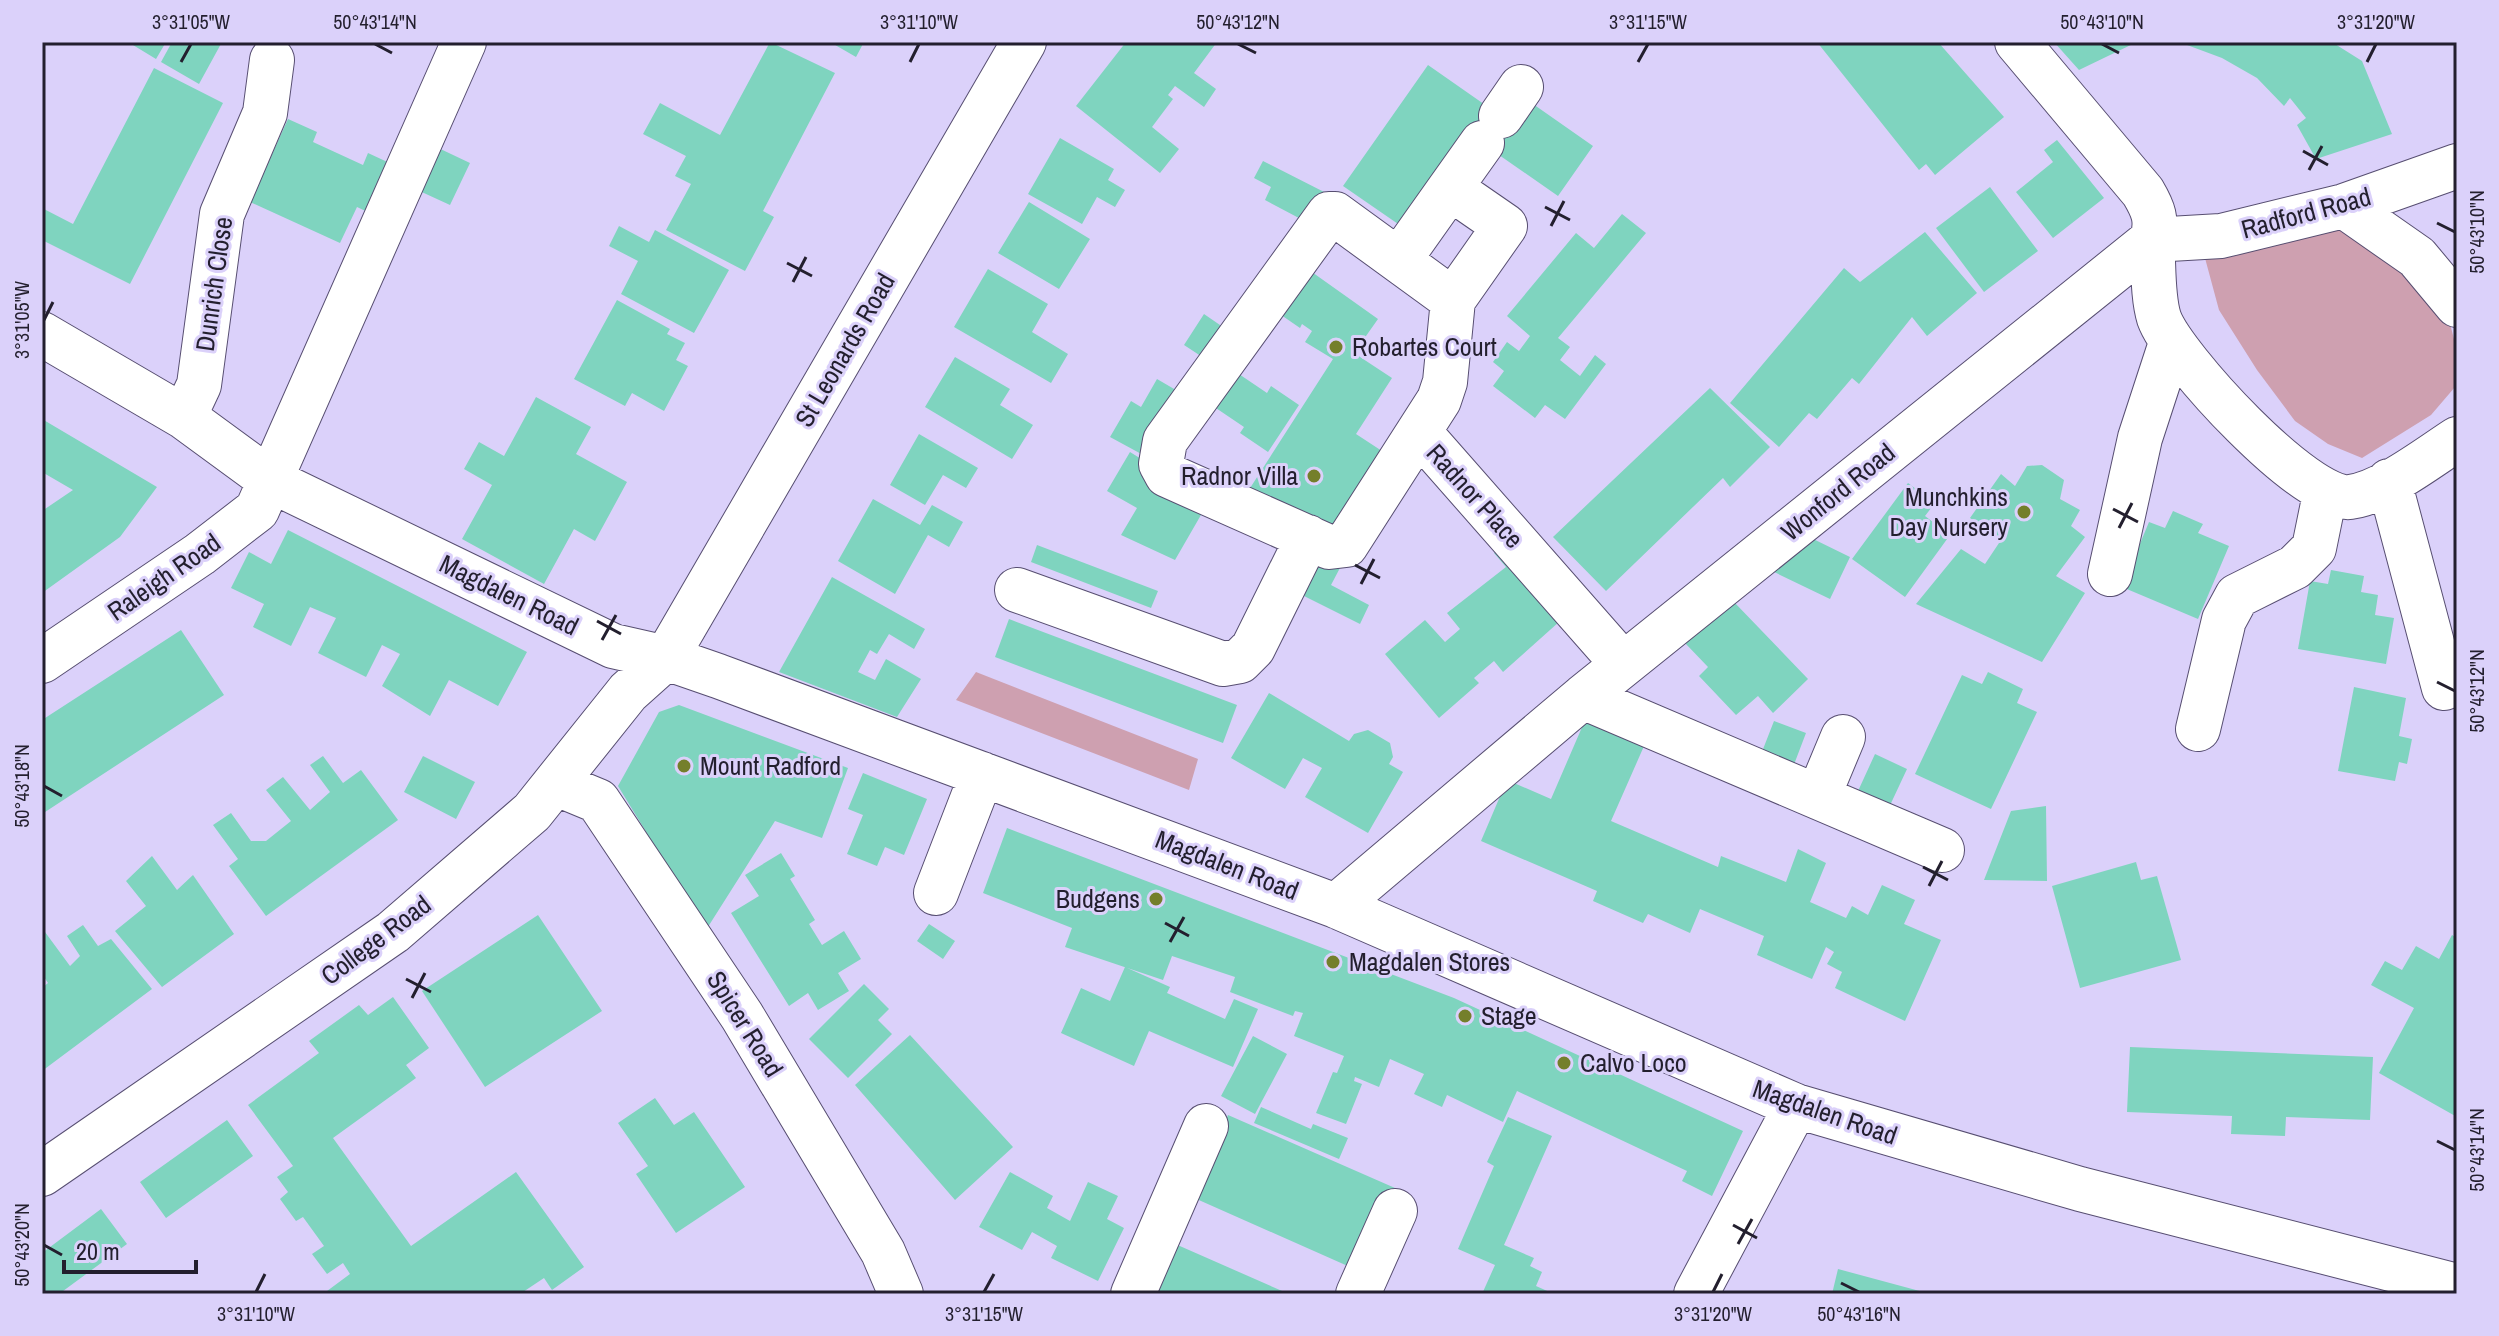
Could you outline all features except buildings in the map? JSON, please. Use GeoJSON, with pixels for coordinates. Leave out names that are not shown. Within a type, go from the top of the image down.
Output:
{"type":"FeatureCollection","features":[{"type":"Feature","properties":{"kind":"street","name":"Raleigh Road"},"geometry":{"type":"LineString","coordinates":[[42,661],[200,554],[257,510],[464,42]]}},
{"type":"Feature","properties":{"kind":"street","name":"St Leonards Road"},"geometry":{"type":"LineString","coordinates":[[666,658],[1024,42]]}},
{"type":"Feature","properties":{"kind":"street"},"geometry":{"type":"LineString","coordinates":[[2017,42],[2143,192],[2153,209],[2156,226],[2152,240],[2159,317],[2171,343],[2255,436],[2296,474],[2325,494],[2350,497],[2389,481],[2457,439]]}},
{"type":"Feature","properties":{"kind":"street","name":"Dunrich Close"},"geometry":{"type":"LineString","coordinates":[[184,417],[201,371],[222,214],[265,113],[272,60]]}},
{"type":"Feature","properties":{"kind":"street"},"geometry":{"type":"LineString","coordinates":[[1399,260],[1501,115]]}},
{"type":"Feature","properties":{"kind":"street","name":"Radford Road"},"geometry":{"type":"LineString","coordinates":[[2152,240],[2221,236],[2344,206],[2457,166]]}},
{"type":"Feature","properties":{"kind":"street","name":"Radnor Place"},"geometry":{"type":"LineString","coordinates":[[1450,188],[1505,226],[1453,300],[1443,392],[1419,432],[1623,664]]}},
{"type":"Feature","properties":{"kind":"street"},"geometry":{"type":"LineString","coordinates":[[2344,206],[2437,254],[2457,305]]}},
{"type":"Feature","properties":{"kind":"street"},"geometry":{"type":"LineString","coordinates":[[1419,432],[1352,539],[1337,548],[1177,482],[1161,464],[1165,441],[1329,214],[1453,300]]}},
{"type":"Feature","properties":{"kind":"street","name":"Wonford Road"},"geometry":{"type":"LineString","coordinates":[[1336,906],[1623,664],[2152,240]]}},
{"type":"Feature","properties":{"kind":"street","name":"Magdalen Road"},"geometry":{"type":"LineString","coordinates":[[42,334],[184,417],[270,480],[613,646],[666,658],[1336,906],[1796,1106],[2080,1189],[2430,1279]]}},
{"type":"Feature","properties":{"kind":"street"},"geometry":{"type":"LineString","coordinates":[[2110,574],[2140,438],[2171,343]]}},
{"type":"Feature","properties":{"kind":"street"},"geometry":{"type":"LineString","coordinates":[[2389,481],[2444,688]]}},
{"type":"Feature","properties":{"kind":"street"},"geometry":{"type":"LineString","coordinates":[[2198,729],[2224,620],[2237,596],[2295,567],[2314,548],[2325,494]]}},
{"type":"Feature","properties":{"kind":"street"},"geometry":{"type":"LineString","coordinates":[[1017,590],[1223,664],[1240,661],[1253,648],[1295,532]]}},
{"type":"Feature","properties":{"kind":"street","name":"College Road"},"geometry":{"type":"LineString","coordinates":[[42,1174],[393,932],[532,812],[628,692],[666,658]]}},
{"type":"Feature","properties":{"kind":"street"},"geometry":{"type":"LineString","coordinates":[[1583,697],[1942,850]]}},
{"type":"Feature","properties":{"kind":"street"},"geometry":{"type":"LineString","coordinates":[[1818,797],[1843,737]]}},
{"type":"Feature","properties":{"kind":"street"},"geometry":{"type":"LineString","coordinates":[[936,893],[982,774]]}},
{"type":"Feature","properties":{"kind":"street","name":"Spicer Road"},"geometry":{"type":"LineString","coordinates":[[557,784],[598,801],[742,1016],[883,1252],[901,1294]]}},
{"type":"Feature","properties":{"kind":"street"},"geometry":{"type":"LineString","coordinates":[[1696,1294],[1796,1106]]}},
{"type":"Feature","properties":{"kind":"street"},"geometry":{"type":"LineString","coordinates":[[1133,1294],[1206,1126]]}},
{"type":"Feature","properties":{"kind":"street"},"geometry":{"type":"LineString","coordinates":[[1358,1294],[1395,1211]]}},
{"type":"Feature","properties":{"kind":"shaded area"},"geometry":{"type":"Polygon","coordinates":[[[2314,195],[2445,304],[2456,347],[2455,387],[2431,415],[2362,458],[2328,444],[2295,421],[2257,370],[2219,310],[2202,247],[2314,195]]]}},
{"type":"Feature","properties":{"kind":"shaded area"},"geometry":{"type":"Polygon","coordinates":[[[976,672],[1198,759],[1189,790],[956,700],[976,672]]]}},
{"type":"Feature","properties":{"kind":"place","name":"Robartes Court"},"geometry":{"type":"Point","coordinates":[1336,347]}},
{"type":"Feature","properties":{"kind":"place","name":"Radnor Villa"},"geometry":{"type":"Point","coordinates":[1314,476]}},
{"type":"Feature","properties":{"kind":"place","name":"Munchkins Day Nursery"},"geometry":{"type":"Point","coordinates":[2024,512]}},
{"type":"Feature","properties":{"kind":"place","name":"Mount Radford"},"geometry":{"type":"Point","coordinates":[684,766]}},
{"type":"Feature","properties":{"kind":"place","name":"Budgens"},"geometry":{"type":"Point","coordinates":[1156,899]}},
{"type":"Feature","properties":{"kind":"place","name":"Magdalen Stores"},"geometry":{"type":"Point","coordinates":[1333,962]}},
{"type":"Feature","properties":{"kind":"place","name":"Stage"},"geometry":{"type":"Point","coordinates":[1465,1016]}},
{"type":"Feature","properties":{"kind":"place","name":"Calvo Loco"},"geometry":{"type":"Point","coordinates":[1564,1063]}}]}
